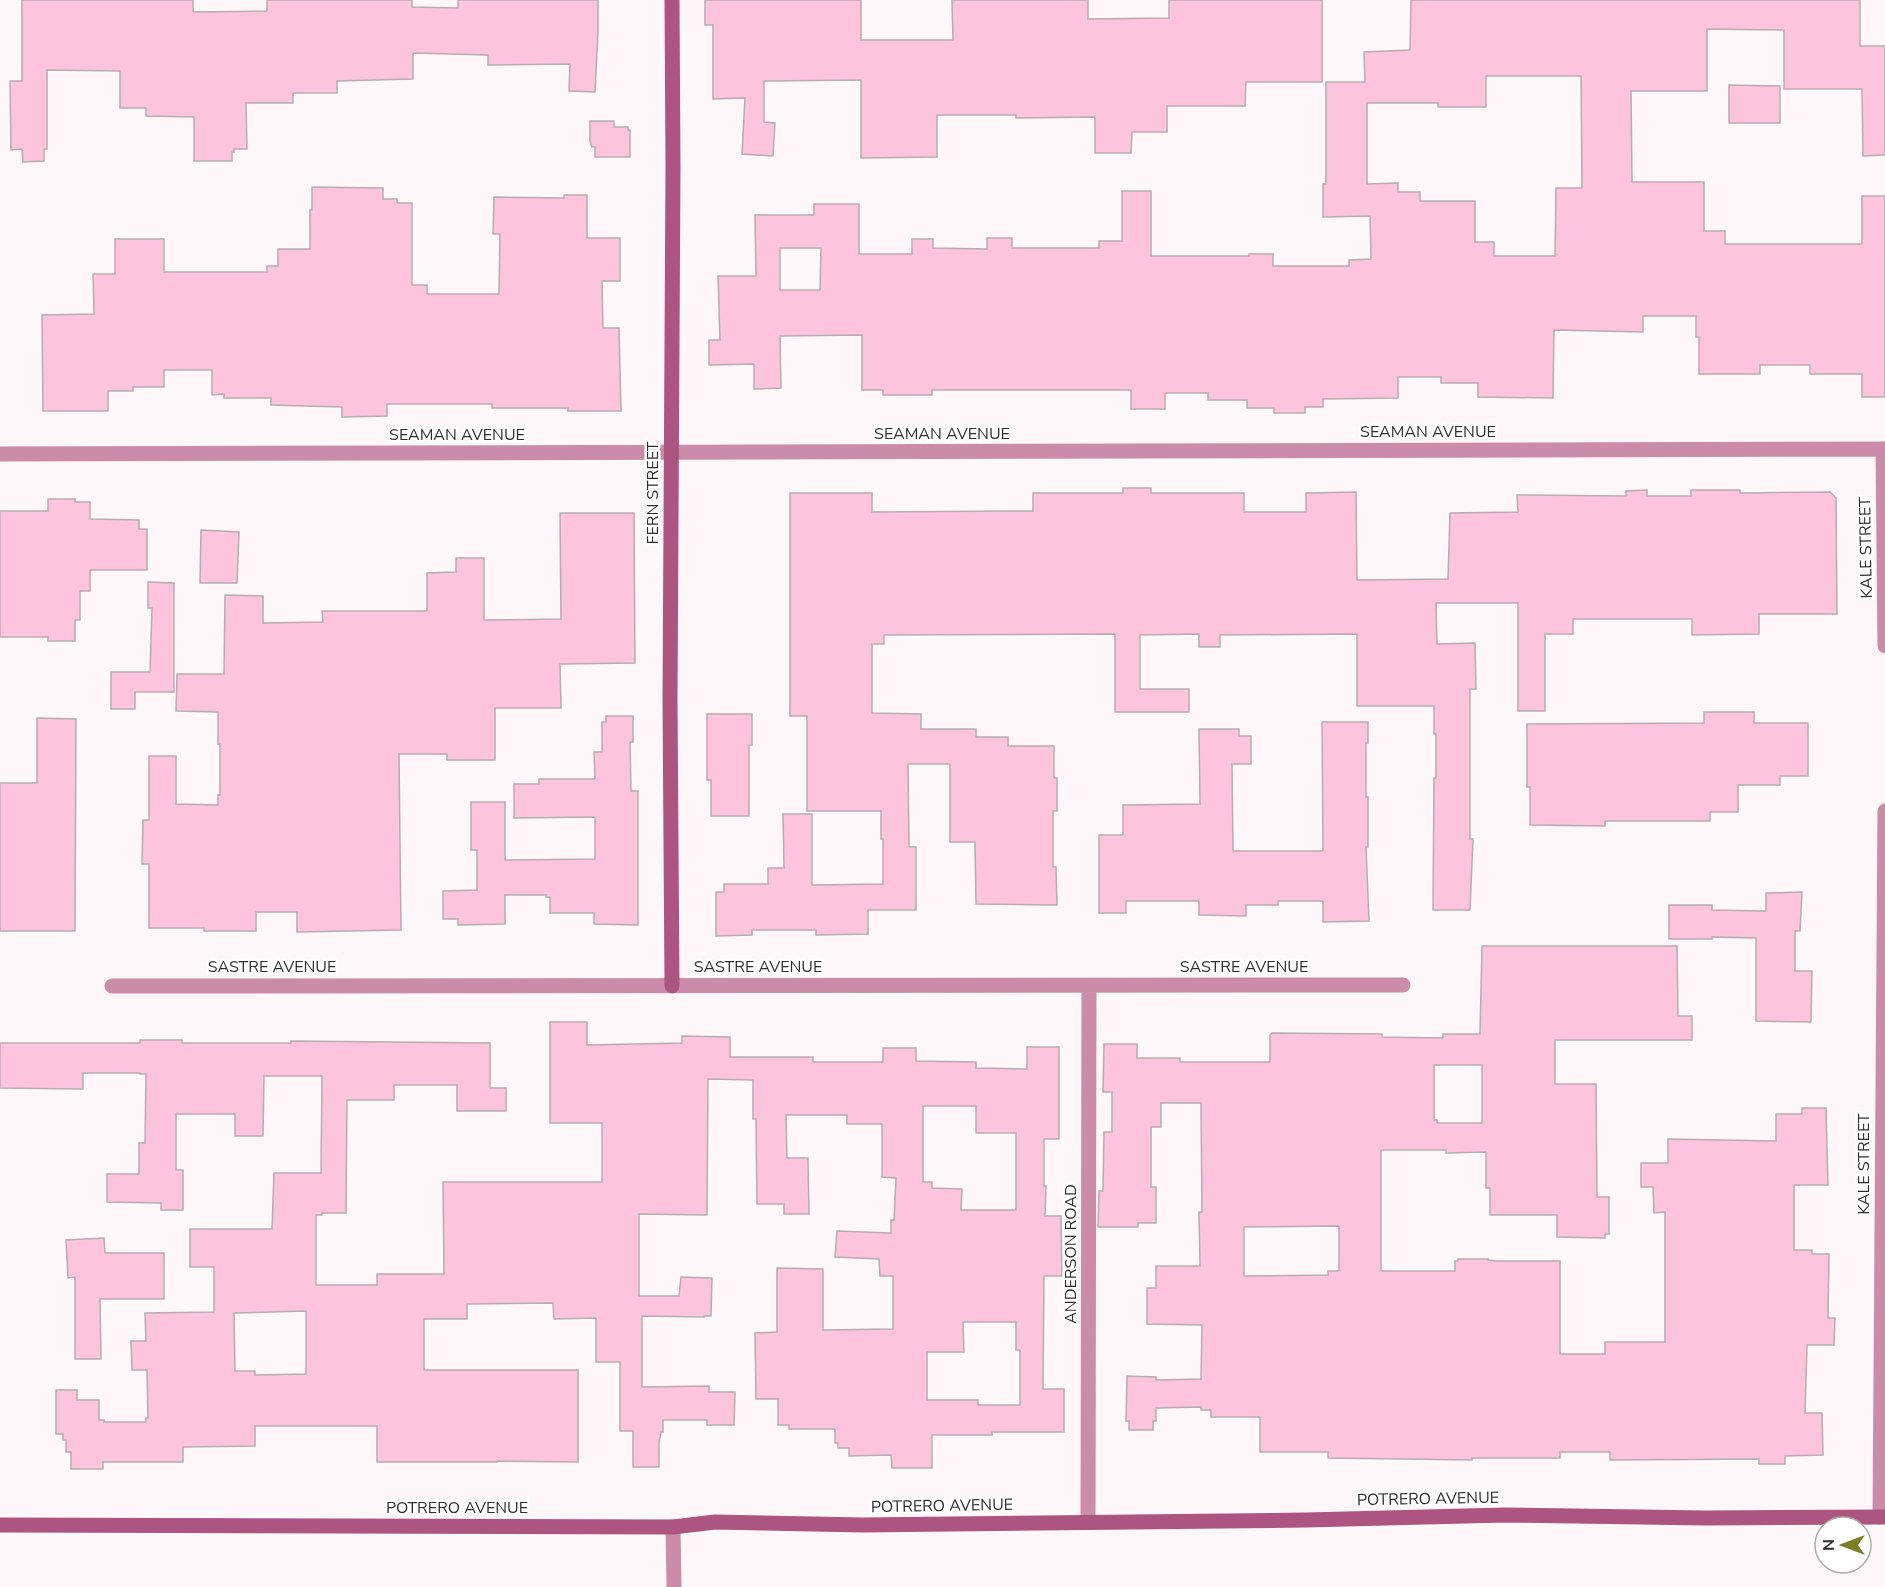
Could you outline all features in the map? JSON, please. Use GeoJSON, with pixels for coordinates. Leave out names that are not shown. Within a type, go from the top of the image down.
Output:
{"type":"FeatureCollection","features":[{"type":"Feature","properties":{"kind":"street","name":"FERN STREET"},"geometry":{"type":"LineString","coordinates":[[672,0],[672,986]]}},
{"type":"Feature","properties":{"kind":"street","name":"SEAMAN AVENUE"},"geometry":{"type":"LineString","coordinates":[[0,454],[1884,449]]}},
{"type":"Feature","properties":{"kind":"street","name":"KALE STREET"},"geometry":{"type":"LineString","coordinates":[[1884,449],[1885,646]]}},
{"type":"Feature","properties":{"kind":"street","name":"KALE STREET"},"geometry":{"type":"LineString","coordinates":[[1882,1517],[1885,811]]}},
{"type":"Feature","properties":{"kind":"street","name":"SASTRE AVENUE"},"geometry":{"type":"LineString","coordinates":[[112,986],[1403,985]]}},
{"type":"Feature","properties":{"kind":"street","name":"ANDERSON ROAD"},"geometry":{"type":"LineString","coordinates":[[1088,1522],[1089,986]]}},
{"type":"Feature","properties":{"kind":"street","name":"POTRERO AVENUE"},"geometry":{"type":"LineString","coordinates":[[0,1525],[674,1527],[715,1522],[863,1525],[1505,1515],[1706,1518],[1882,1517]]}},
{"type":"Feature","properties":{"kind":"street"},"geometry":{"type":"LineString","coordinates":[[674,1527],[674,1587]]}},
{"type":"Feature","properties":{"kind":"building"},"geometry":{"type":"Polygon","coordinates":[[[22,0],[193,0],[193,12],[267,11],[267,0],[412,0],[412,7],[458,8],[458,0],[598,0],[595,92],[569,91],[570,64],[488,65],[488,55],[413,53],[413,79],[337,81],[337,93],[293,93],[293,103],[246,103],[247,149],[234,149],[232,161],[194,161],[194,117],[146,116],[146,108],[120,108],[120,71],[47,70],[47,149],[44,149],[44,161],[23,162],[22,149],[11,150],[10,81],[22,81],[22,0]]]}},
{"type":"Feature","properties":{"kind":"building"},"geometry":{"type":"Polygon","coordinates":[[[705,0],[861,0],[861,40],[953,40],[952,0],[1088,0],[1088,19],[1169,18],[1169,0],[1322,0],[1322,82],[1246,82],[1245,106],[1167,106],[1167,132],[1132,132],[1131,153],[1095,153],[1095,117],[1016,118],[1016,115],[937,115],[937,157],[861,158],[861,80],[764,81],[764,122],[775,123],[773,156],[742,154],[745,98],[713,99],[713,25],[705,25],[705,0]]]}},
{"type":"Feature","properties":{"kind":"building"},"geometry":{"type":"Polygon","coordinates":[[[1411,0],[1860,0],[1860,46],[1885,46],[1885,155],[1863,156],[1862,89],[1784,89],[1784,30],[1707,29],[1707,91],[1631,91],[1632,182],[1704,182],[1704,231],[1725,231],[1725,244],[1862,244],[1862,196],[1885,196],[1885,397],[1862,397],[1862,374],[1810,374],[1810,365],[1760,365],[1760,374],[1699,374],[1699,337],[1696,337],[1696,316],[1643,316],[1643,332],[1554,330],[1553,398],[1478,397],[1478,383],[1441,383],[1441,377],[1398,377],[1398,398],[1323,399],[1323,407],[1305,407],[1305,413],[1274,413],[1274,408],[1247,408],[1247,400],[1208,400],[1208,393],[1165,393],[1165,409],[1131,409],[1131,390],[932,390],[932,395],[883,395],[883,390],[862,390],[862,335],[780,336],[781,388],[754,389],[754,364],[709,365],[709,340],[720,340],[718,276],[756,276],[755,215],[814,215],[814,204],[859,204],[859,254],[912,254],[912,239],[933,239],[933,248],[987,249],[987,238],[1012,238],[1012,248],[1099,248],[1099,241],[1122,241],[1122,191],[1151,191],[1151,256],[1273,254],[1273,266],[1349,266],[1349,260],[1371,259],[1370,216],[1323,217],[1323,184],[1326,184],[1326,82],[1365,82],[1364,52],[1410,50],[1411,0]],[[1486,76],[1486,107],[1438,107],[1438,103],[1367,103],[1367,184],[1398,183],[1398,192],[1420,192],[1420,201],[1475,201],[1475,242],[1494,242],[1494,256],[1555,256],[1556,188],[1582,188],[1581,76],[1486,76]],[[780,248],[780,290],[820,290],[821,248],[780,248]]]}},
{"type":"Feature","properties":{"kind":"building"},"geometry":{"type":"Polygon","coordinates":[[[1729,85],[1780,86],[1780,123],[1729,123],[1729,85]]]}},
{"type":"Feature","properties":{"kind":"building"},"geometry":{"type":"Polygon","coordinates":[[[590,121],[614,121],[614,127],[628,127],[630,157],[595,157],[595,147],[592,147],[590,142],[590,121]]]}},
{"type":"Feature","properties":{"kind":"building"},"geometry":{"type":"Polygon","coordinates":[[[312,187],[383,188],[383,199],[397,199],[397,203],[412,203],[412,285],[427,285],[427,294],[499,294],[500,234],[493,234],[494,197],[564,198],[564,195],[587,195],[587,238],[620,238],[620,281],[602,281],[603,328],[619,328],[621,411],[492,408],[492,404],[387,404],[387,416],[342,417],[342,407],[271,405],[271,398],[224,398],[224,394],[212,395],[212,370],[164,370],[164,387],[133,387],[133,391],[108,391],[108,411],[43,411],[42,315],[94,314],[93,274],[115,274],[115,239],[164,239],[164,272],[267,272],[267,266],[278,266],[278,249],[310,249],[312,187]]]}},
{"type":"Feature","properties":{"kind":"building"},"geometry":{"type":"Polygon","coordinates":[[[1123,488],[1151,488],[1151,493],[1244,493],[1244,512],[1306,512],[1306,493],[1356,492],[1357,580],[1448,579],[1450,513],[1518,512],[1517,495],[1626,496],[1626,491],[1647,490],[1647,496],[1691,496],[1691,490],[1740,490],[1740,493],[1830,492],[1836,498],[1837,614],[1759,614],[1759,634],[1692,635],[1692,619],[1573,619],[1573,634],[1545,634],[1545,711],[1518,711],[1518,603],[1436,603],[1437,644],[1475,643],[1476,689],[1470,689],[1470,839],[1473,839],[1470,910],[1433,910],[1434,778],[1436,778],[1434,706],[1357,706],[1357,634],[1220,635],[1220,647],[1199,647],[1199,634],[1140,635],[1140,689],[1189,689],[1189,712],[1115,712],[1115,634],[884,635],[884,644],[872,644],[872,713],[921,714],[921,729],[976,729],[976,737],[1008,737],[1008,746],[1054,746],[1057,811],[1053,811],[1053,867],[1056,867],[1057,905],[976,904],[975,842],[950,842],[950,764],[908,764],[909,847],[916,847],[916,910],[868,910],[868,934],[816,935],[816,930],[752,930],[752,935],[716,936],[716,892],[724,892],[724,884],[768,884],[768,868],[784,868],[783,814],[812,814],[812,885],[883,884],[881,811],[807,811],[807,716],[790,716],[790,493],[872,493],[872,512],[1033,511],[1033,493],[1123,493],[1123,488]]]}},
{"type":"Feature","properties":{"kind":"building"},"geometry":{"type":"Polygon","coordinates":[[[48,499],[75,499],[75,502],[90,502],[90,519],[139,520],[139,529],[147,529],[147,570],[90,570],[90,591],[80,591],[80,620],[75,620],[75,641],[48,641],[48,637],[0,637],[0,511],[48,511],[48,499]]]}},
{"type":"Feature","properties":{"kind":"building"},"geometry":{"type":"Polygon","coordinates":[[[560,513],[634,513],[635,663],[560,664],[561,708],[495,708],[495,760],[447,760],[447,754],[399,754],[401,930],[297,932],[297,912],[256,912],[256,931],[149,928],[149,864],[142,864],[143,820],[149,820],[149,756],[176,756],[176,804],[218,805],[220,744],[218,744],[218,712],[176,711],[177,674],[224,674],[225,595],[263,596],[263,623],[323,622],[322,611],[427,611],[427,573],[456,572],[456,558],[484,558],[484,620],[561,619],[560,513]]]}},
{"type":"Feature","properties":{"kind":"building"},"geometry":{"type":"Polygon","coordinates":[[[201,530],[239,532],[237,583],[200,583],[201,530]]]}},
{"type":"Feature","properties":{"kind":"building"},"geometry":{"type":"Polygon","coordinates":[[[148,582],[174,583],[174,692],[135,692],[135,709],[111,709],[111,672],[150,672],[152,608],[148,608],[148,582]]]}},
{"type":"Feature","properties":{"kind":"building"},"geometry":{"type":"Polygon","coordinates":[[[1704,712],[1754,712],[1754,723],[1808,723],[1808,776],[1780,776],[1780,785],[1738,785],[1738,812],[1710,812],[1710,821],[1605,821],[1605,826],[1530,825],[1530,787],[1527,787],[1527,724],[1704,723],[1704,712]]]}},
{"type":"Feature","properties":{"kind":"building"},"geometry":{"type":"Polygon","coordinates":[[[707,714],[752,714],[752,745],[749,745],[749,816],[711,816],[711,780],[707,780],[707,714]]]}},
{"type":"Feature","properties":{"kind":"building"},"geometry":{"type":"Polygon","coordinates":[[[606,716],[633,716],[633,742],[630,742],[631,791],[638,791],[638,925],[594,924],[594,913],[550,913],[550,897],[546,895],[505,895],[505,924],[458,925],[458,919],[443,919],[443,891],[477,890],[477,850],[471,850],[471,802],[505,802],[505,860],[595,859],[595,817],[514,818],[514,784],[539,784],[539,779],[595,779],[594,752],[602,752],[602,722],[606,722],[606,716]]]}},
{"type":"Feature","properties":{"kind":"building"},"geometry":{"type":"Polygon","coordinates":[[[37,718],[76,719],[75,931],[0,931],[0,783],[37,783],[37,718]]]}},
{"type":"Feature","properties":{"kind":"building"},"geometry":{"type":"Polygon","coordinates":[[[1322,722],[1368,722],[1366,797],[1368,797],[1368,847],[1366,847],[1369,921],[1323,922],[1323,901],[1278,901],[1278,905],[1246,905],[1246,916],[1199,915],[1199,901],[1126,901],[1126,913],[1099,913],[1099,835],[1123,835],[1123,805],[1200,804],[1199,729],[1239,729],[1239,736],[1251,736],[1251,764],[1232,764],[1233,851],[1323,851],[1322,722]]]}},
{"type":"Feature","properties":{"kind":"building"},"geometry":{"type":"Polygon","coordinates":[[[1802,892],[1800,931],[1795,931],[1795,971],[1812,971],[1811,1022],[1756,1021],[1756,938],[1669,939],[1669,905],[1712,905],[1712,910],[1766,911],[1766,893],[1802,892]]]}},
{"type":"Feature","properties":{"kind":"building"},"geometry":{"type":"Polygon","coordinates":[[[1482,946],[1677,946],[1678,1016],[1692,1016],[1692,1040],[1555,1040],[1555,1084],[1596,1084],[1597,1197],[1609,1197],[1609,1234],[1605,1234],[1605,1238],[1557,1237],[1557,1215],[1490,1215],[1490,1188],[1486,1188],[1486,1152],[1381,1150],[1381,1271],[1455,1271],[1455,1261],[1458,1259],[1560,1261],[1560,1354],[1605,1354],[1605,1342],[1665,1342],[1665,1212],[1654,1213],[1653,1187],[1641,1187],[1641,1163],[1668,1163],[1668,1139],[1776,1141],[1776,1114],[1802,1114],[1802,1108],[1826,1108],[1828,1185],[1794,1185],[1794,1250],[1812,1250],[1812,1254],[1829,1254],[1828,1318],[1835,1318],[1834,1345],[1807,1345],[1805,1413],[1822,1413],[1823,1455],[1785,1456],[1785,1464],[1759,1464],[1759,1459],[1610,1460],[1610,1452],[1560,1452],[1560,1458],[1472,1458],[1472,1460],[1328,1458],[1328,1452],[1260,1452],[1260,1417],[1211,1417],[1211,1410],[1201,1410],[1201,1407],[1156,1408],[1153,1430],[1129,1430],[1129,1421],[1126,1421],[1127,1376],[1156,1377],[1156,1380],[1201,1379],[1202,1325],[1147,1324],[1147,1288],[1156,1288],[1156,1266],[1200,1266],[1201,1103],[1161,1103],[1161,1127],[1151,1127],[1151,1187],[1156,1187],[1156,1223],[1138,1223],[1138,1227],[1098,1227],[1099,1191],[1103,1191],[1104,1132],[1112,1132],[1112,1092],[1103,1092],[1104,1044],[1137,1044],[1137,1058],[1180,1058],[1180,1062],[1270,1062],[1270,1035],[1272,1033],[1382,1034],[1382,1037],[1443,1038],[1443,1034],[1480,1034],[1482,946]],[[1434,1065],[1434,1120],[1437,1120],[1437,1123],[1482,1123],[1482,1065],[1434,1065]],[[1339,1226],[1244,1227],[1244,1276],[1328,1275],[1328,1271],[1339,1271],[1339,1226]]]}},
{"type":"Feature","properties":{"kind":"building"},"geometry":{"type":"Polygon","coordinates":[[[550,1022],[587,1022],[587,1045],[682,1043],[682,1036],[730,1037],[730,1057],[813,1057],[813,1062],[883,1062],[883,1048],[916,1048],[916,1061],[976,1062],[976,1068],[1027,1069],[1027,1047],[1059,1047],[1059,1139],[1044,1139],[1044,1186],[1046,1186],[1045,1216],[1061,1216],[1062,1276],[1044,1276],[1043,1389],[1064,1389],[1064,1432],[932,1435],[932,1468],[892,1468],[891,1455],[849,1456],[849,1448],[838,1448],[838,1443],[835,1443],[835,1429],[789,1429],[789,1425],[778,1425],[778,1399],[756,1399],[755,1333],[777,1332],[777,1268],[823,1269],[823,1330],[893,1329],[893,1276],[880,1276],[879,1259],[835,1257],[837,1231],[891,1233],[891,1220],[894,1220],[896,1178],[882,1177],[882,1124],[847,1124],[847,1115],[786,1115],[787,1158],[808,1158],[809,1214],[784,1214],[784,1204],[757,1204],[753,1080],[708,1079],[707,1215],[639,1214],[639,1296],[679,1296],[681,1277],[712,1278],[711,1316],[642,1316],[642,1387],[709,1386],[709,1392],[735,1392],[734,1425],[707,1425],[707,1420],[663,1420],[663,1432],[661,1432],[659,1442],[659,1467],[633,1467],[633,1431],[620,1431],[620,1362],[596,1362],[596,1318],[554,1319],[553,1303],[467,1304],[467,1319],[424,1319],[424,1370],[578,1370],[578,1462],[377,1462],[377,1426],[255,1426],[255,1446],[183,1447],[183,1462],[103,1462],[103,1469],[71,1469],[71,1452],[66,1452],[66,1440],[63,1440],[63,1434],[56,1434],[56,1390],[77,1390],[77,1400],[99,1400],[99,1420],[104,1420],[104,1422],[146,1422],[148,1418],[147,1370],[132,1370],[131,1341],[146,1341],[145,1313],[214,1312],[214,1267],[190,1267],[190,1229],[272,1229],[274,1173],[321,1173],[322,1076],[264,1076],[263,1136],[235,1136],[235,1114],[176,1114],[176,1170],[183,1170],[183,1210],[161,1210],[161,1203],[107,1202],[107,1174],[139,1174],[139,1143],[145,1143],[146,1074],[83,1073],[83,1089],[0,1088],[0,1043],[140,1043],[140,1040],[182,1040],[182,1043],[291,1043],[291,1041],[490,1043],[490,1088],[506,1088],[506,1111],[457,1111],[457,1085],[394,1085],[394,1100],[347,1100],[346,1213],[316,1215],[316,1285],[377,1285],[377,1274],[444,1274],[443,1182],[602,1182],[602,1123],[550,1123],[550,1022]],[[923,1106],[923,1182],[932,1182],[932,1188],[962,1189],[961,1210],[1016,1210],[1016,1133],[976,1133],[976,1106],[923,1106]],[[306,1311],[234,1313],[235,1371],[255,1371],[255,1375],[306,1374],[306,1311]],[[963,1322],[964,1352],[927,1352],[927,1400],[978,1400],[978,1405],[1020,1405],[1020,1350],[1016,1350],[1016,1322],[963,1322]]]}},
{"type":"Feature","properties":{"kind":"building"},"geometry":{"type":"Polygon","coordinates":[[[104,1238],[105,1253],[164,1253],[164,1299],[100,1299],[101,1359],[75,1359],[75,1277],[68,1278],[66,1240],[104,1238]]]}}]}
